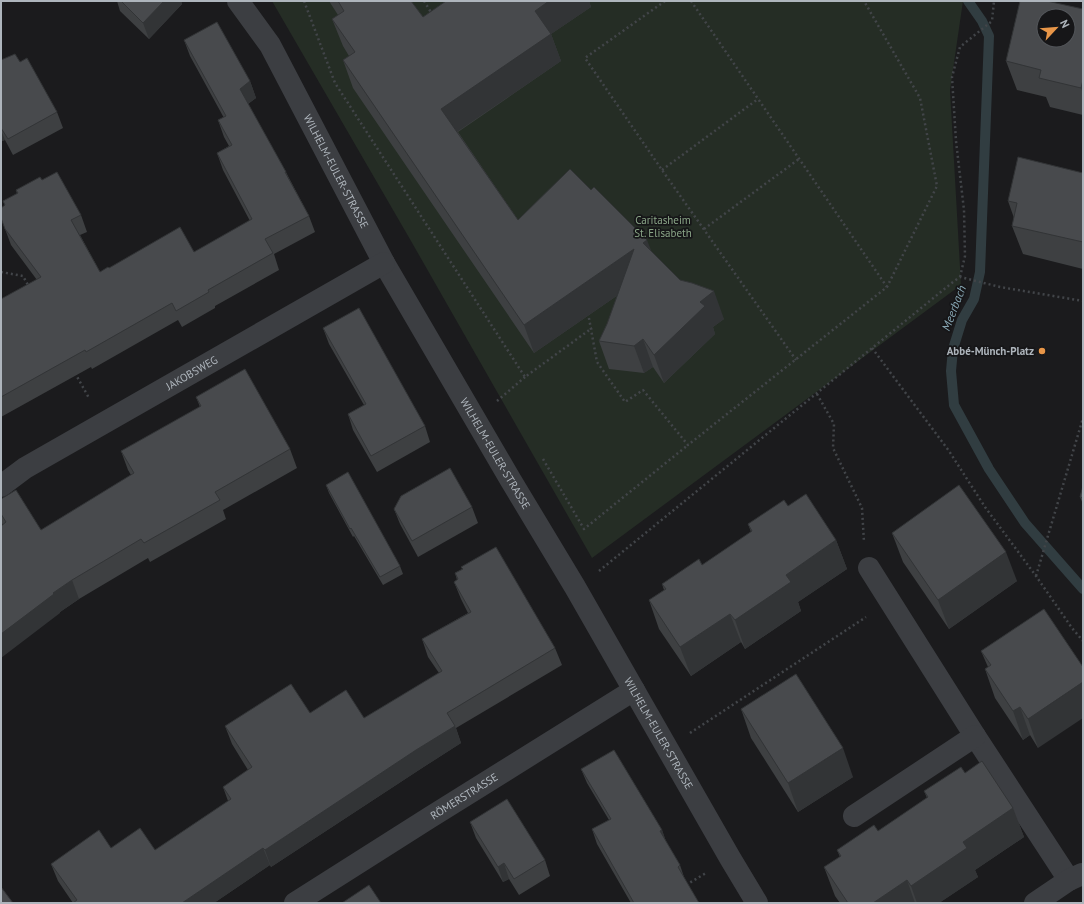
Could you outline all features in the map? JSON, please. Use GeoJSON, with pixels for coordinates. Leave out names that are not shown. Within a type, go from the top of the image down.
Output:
{"type":"FeatureCollection","features":[{"type":"Feature","properties":{"kind":"street","name":"WILHELM-EULER-STRASSE"},"geometry":{"type":"LineString","coordinates":[[238,1],[270,45],[384,263],[475,419],[576,587],[757,903]]}},
{"type":"Feature","properties":{"kind":"street","name":"JAKOBSWEG"},"geometry":{"type":"LineString","coordinates":[[1,486],[25,468],[102,423],[384,263]]}},
{"type":"Feature","properties":{"kind":"street"},"geometry":{"type":"LineString","coordinates":[[869,568],[975,736],[1076,877],[1035,903]]}},
{"type":"Feature","properties":{"kind":"street","name":"RÖMERSTRASSE"},"geometry":{"type":"LineString","coordinates":[[295,903],[442,809],[634,690]]}},
{"type":"Feature","properties":{"kind":"street"},"geometry":{"type":"LineString","coordinates":[[854,816],[975,736]]}},
{"type":"Feature","properties":{"kind":"path"},"geometry":{"type":"LineString","coordinates":[[304,1],[335,83],[525,377]]}},
{"type":"Feature","properties":{"kind":"path"},"geometry":{"type":"LineString","coordinates":[[424,1],[435,20]]}},
{"type":"Feature","properties":{"kind":"path"},"geometry":{"type":"LineString","coordinates":[[665,1],[585,58],[796,360]]}},
{"type":"Feature","properties":{"kind":"path"},"geometry":{"type":"LineString","coordinates":[[691,1],[887,287]]}},
{"type":"Feature","properties":{"kind":"path"},"geometry":{"type":"LineString","coordinates":[[543,459],[584,529],[887,287],[937,186],[920,98],[864,1]]}},
{"type":"Feature","properties":{"kind":"path"},"geometry":{"type":"LineString","coordinates":[[576,587],[601,569],[960,277],[965,256],[964,210],[956,141],[952,77],[960,47],[992,21],[994,1]]}},
{"type":"Feature","properties":{"kind":"path"},"geometry":{"type":"LineString","coordinates":[[662,170],[758,99]]}},
{"type":"Feature","properties":{"kind":"path"},"geometry":{"type":"LineString","coordinates":[[704,229],[799,159]]}},
{"type":"Feature","properties":{"kind":"path"},"geometry":{"type":"LineString","coordinates":[[1,272],[23,276],[31,290]]}},
{"type":"Feature","properties":{"kind":"path"},"geometry":{"type":"LineString","coordinates":[[960,277],[1000,287],[1083,301]]}},
{"type":"Feature","properties":{"kind":"path"},"geometry":{"type":"LineString","coordinates":[[588,312],[597,362],[626,402],[643,390],[688,445]]}},
{"type":"Feature","properties":{"kind":"path"},"geometry":{"type":"LineString","coordinates":[[475,419],[525,377],[592,328]]}},
{"type":"Feature","properties":{"kind":"path"},"geometry":{"type":"LineString","coordinates":[[872,348],[949,450],[985,507],[1072,628],[1083,641]]}},
{"type":"Feature","properties":{"kind":"path"},"geometry":{"type":"LineString","coordinates":[[72,367],[102,423]]}},
{"type":"Feature","properties":{"kind":"path"},"geometry":{"type":"LineString","coordinates":[[817,394],[834,424],[833,448],[862,508],[866,556],[869,568]]}},
{"type":"Feature","properties":{"kind":"path"},"geometry":{"type":"LineString","coordinates":[[1036,576],[1083,418]]}},
{"type":"Feature","properties":{"kind":"path"},"geometry":{"type":"LineString","coordinates":[[667,746],[709,721],[890,601]]}},
{"type":"Feature","properties":{"kind":"path"},"geometry":{"type":"LineString","coordinates":[[680,888],[719,866],[730,858]]}},
{"type":"Feature","properties":{"kind":"green space","name":"Caritasheim St. Elisabeth"},"geometry":{"type":"Polygon","coordinates":[[[272,1],[963,1],[950,90],[961,285],[592,558],[272,1]]]}},
{"type":"Feature","properties":{"kind":"building"},"geometry":{"type":"Polygon","coordinates":[[[121,1],[164,1],[143,23],[121,1]]]}},
{"type":"Feature","properties":{"kind":"building"},"geometry":{"type":"Polygon","coordinates":[[[338,1],[411,1],[423,17],[446,1],[549,1],[535,11],[551,34],[441,109],[518,220],[570,169],[591,190],[594,187],[647,240],[643,243],[680,280],[714,291],[700,302],[705,306],[654,355],[643,339],[634,346],[599,341],[607,324],[634,249],[524,325],[343,60],[355,52],[332,19],[344,11],[338,1]]]}},
{"type":"Feature","properties":{"kind":"building"},"geometry":{"type":"Polygon","coordinates":[[[1020,1],[1047,1],[1083,9],[1083,80],[1081,88],[1039,78],[1041,70],[1006,61],[1020,1]]]}},
{"type":"Feature","properties":{"kind":"building"},"geometry":{"type":"Polygon","coordinates":[[[217,22],[250,81],[240,89],[309,216],[265,239],[273,253],[208,290],[209,292],[176,311],[172,303],[86,352],[85,350],[1,397],[1,299],[41,277],[5,229],[1,218],[1,208],[5,205],[3,201],[18,193],[16,190],[40,177],[42,180],[57,172],[81,215],[71,220],[100,272],[180,227],[194,252],[252,219],[217,153],[232,145],[218,120],[226,116],[184,40],[217,22]]]}},
{"type":"Feature","properties":{"kind":"building"},"geometry":{"type":"Polygon","coordinates":[[[15,54],[20,62],[27,58],[57,112],[8,139],[1,128],[1,60],[15,54]]]}},
{"type":"Feature","properties":{"kind":"building"},"geometry":{"type":"Polygon","coordinates":[[[1018,157],[1083,173],[1083,242],[1012,226],[1017,203],[1008,201],[1018,157]]]}},
{"type":"Feature","properties":{"kind":"building"},"geometry":{"type":"Polygon","coordinates":[[[359,308],[425,426],[371,456],[348,414],[366,404],[323,328],[359,308]]]}},
{"type":"Feature","properties":{"kind":"building"},"geometry":{"type":"Polygon","coordinates":[[[245,369],[290,449],[215,492],[220,500],[144,543],[141,539],[72,580],[1,634],[1,526],[6,522],[1,514],[1,499],[16,490],[41,530],[134,473],[121,451],[201,406],[196,397],[245,369]]]}},
{"type":"Feature","properties":{"kind":"building"},"geometry":{"type":"Polygon","coordinates":[[[450,468],[472,507],[412,541],[394,509],[401,496],[450,468]]]}},
{"type":"Feature","properties":{"kind":"building"},"geometry":{"type":"Polygon","coordinates":[[[348,472],[400,566],[380,577],[351,528],[350,529],[326,485],[348,472]]]}},
{"type":"Feature","properties":{"kind":"building"},"geometry":{"type":"Polygon","coordinates":[[[959,485],[1006,552],[938,600],[892,533],[959,485]]]}},
{"type":"Feature","properties":{"kind":"building"},"geometry":{"type":"Polygon","coordinates":[[[1083,486],[1083,498],[1080,497],[1083,486]]]}},
{"type":"Feature","properties":{"kind":"building"},"geometry":{"type":"Polygon","coordinates":[[[806,494],[836,540],[786,575],[791,582],[735,620],[730,614],[680,647],[649,600],[666,589],[662,584],[699,559],[702,565],[752,531],[748,524],[784,500],[788,506],[806,494]]]}},
{"type":"Feature","properties":{"kind":"building"},"geometry":{"type":"Polygon","coordinates":[[[496,547],[555,648],[447,713],[455,726],[416,750],[265,850],[263,848],[182,903],[73,903],[77,900],[51,864],[99,830],[111,848],[140,828],[155,850],[231,799],[223,787],[252,767],[225,726],[291,684],[310,713],[346,690],[364,718],[442,671],[422,639],[471,612],[454,582],[458,579],[455,573],[463,569],[461,567],[496,547]]]}},
{"type":"Feature","properties":{"kind":"building"},"geometry":{"type":"Polygon","coordinates":[[[1044,609],[1083,667],[1083,682],[1028,719],[1020,707],[1013,711],[985,669],[991,665],[981,651],[1044,609]]]}},
{"type":"Feature","properties":{"kind":"building"},"geometry":{"type":"Polygon","coordinates":[[[796,674],[843,748],[788,783],[741,709],[796,674]]]}},
{"type":"Feature","properties":{"kind":"building"},"geometry":{"type":"Polygon","coordinates":[[[614,750],[662,830],[660,831],[680,865],[678,867],[699,903],[634,903],[592,829],[611,819],[581,769],[614,750]]]}},
{"type":"Feature","properties":{"kind":"building"},"geometry":{"type":"Polygon","coordinates":[[[982,761],[1013,808],[963,842],[967,848],[911,886],[907,880],[873,903],[848,903],[824,867],[841,856],[837,850],[874,825],[878,831],[928,797],[924,791],[961,767],[965,773],[982,761]]]}},
{"type":"Feature","properties":{"kind":"building"},"geometry":{"type":"Polygon","coordinates":[[[507,799],[545,860],[514,879],[504,863],[498,867],[470,822],[507,799]]]}},
{"type":"Feature","properties":{"kind":"building"},"geometry":{"type":"Polygon","coordinates":[[[369,885],[381,903],[342,903],[369,885]]]}},
{"type":"Feature","properties":{"kind":"building"},"geometry":{"type":"Polygon","coordinates":[[[1,887],[13,903],[1,903],[1,887]]]}},
{"type":"Feature","properties":{"kind":"waterway","name":"Meerbach"},"geometry":{"type":"LineString","coordinates":[[968,1],[982,21],[989,36],[980,272],[974,299],[962,320],[953,349],[951,371],[954,405],[989,469],[1025,523],[1083,589]]}},
{"type":"Feature","properties":{"kind":"place","name":"Abbé-Münch-Platz"},"geometry":{"type":"Point","coordinates":[1042,351]}}]}
